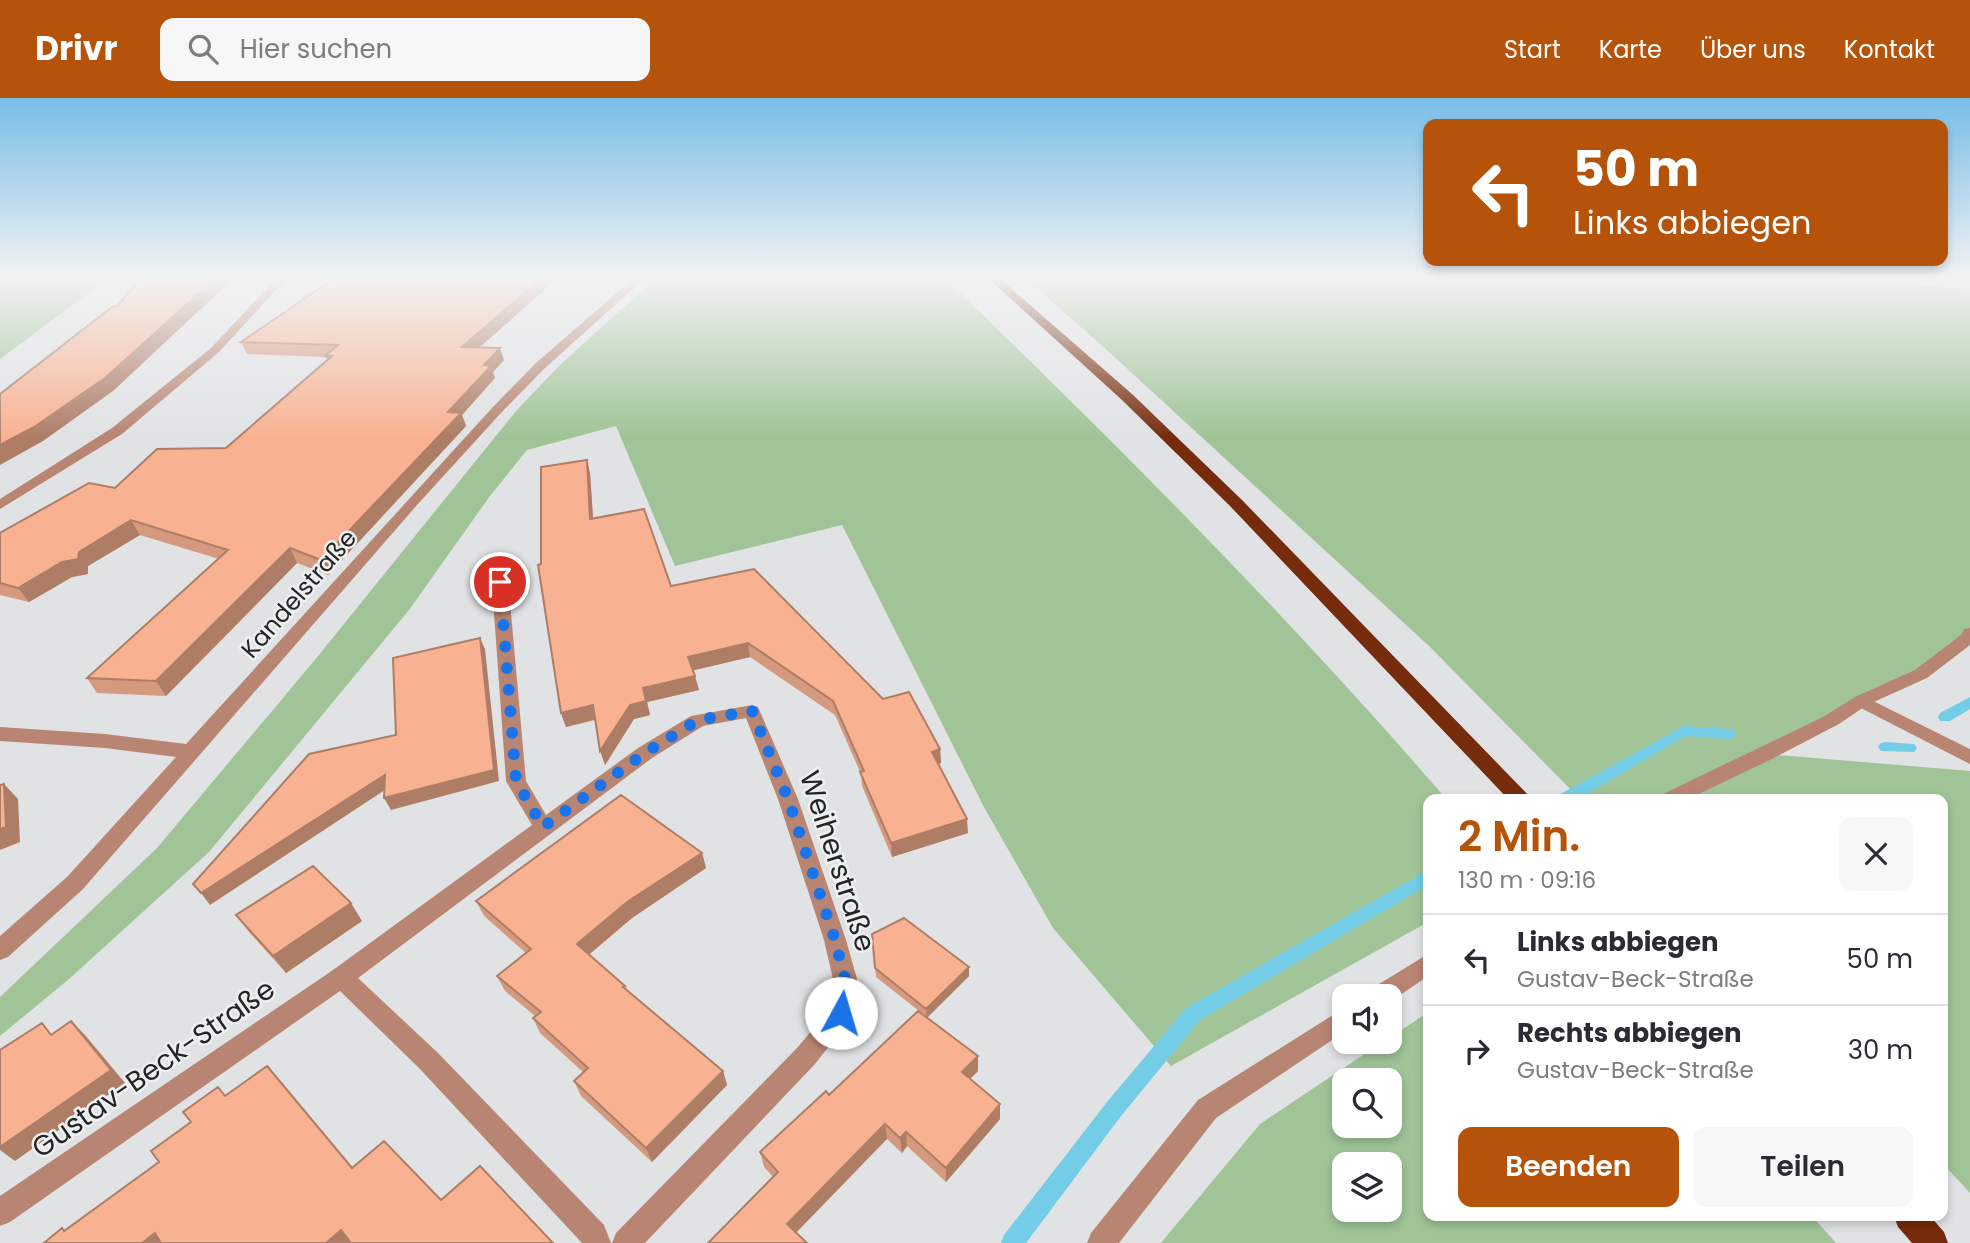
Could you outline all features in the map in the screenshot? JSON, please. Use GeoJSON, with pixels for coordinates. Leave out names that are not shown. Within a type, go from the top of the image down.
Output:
{"type":"FeatureCollection","features":[{"type":"Feature","properties":{"kind":"highway"},"geometry":{"type":"LineString","coordinates":[[1052,330],[1127,397],[1245,512],[1516,794]]}},
{"type":"Feature","properties":{"kind":"highway"},"geometry":{"type":"LineString","coordinates":[[1913,1221],[1933,1243]]}},
{"type":"Feature","properties":{"kind":"street"},"geometry":{"type":"LineString","coordinates":[[0,505],[117,431],[215,351],[234,330]]}},
{"type":"Feature","properties":{"kind":"street","name":"Kandelstraße"},"geometry":{"type":"LineString","coordinates":[[0,950],[75,883],[442,469],[540,366],[580,330]]}},
{"type":"Feature","properties":{"kind":"street"},"geometry":{"type":"LineString","coordinates":[[498,557],[516,781],[543,827]]}},
{"type":"Feature","properties":{"kind":"street"},"geometry":{"type":"LineString","coordinates":[[1680,794],[1832,720],[1861,701],[1922,674],[1968,638],[1970,633]]}},
{"type":"Feature","properties":{"kind":"street"},"geometry":{"type":"LineString","coordinates":[[1861,701],[1970,757]]}},
{"type":"Feature","properties":{"kind":"street","name":"Gustav-Beck-Straße"},"geometry":{"type":"LineString","coordinates":[[0,1212],[341,976],[645,753],[698,720],[752,711]]}},
{"type":"Feature","properties":{"kind":"street","name":"Weiherstraße"},"geometry":{"type":"LineString","coordinates":[[626,1243],[806,1055],[841,1013],[845,979],[835,940],[788,799],[752,711]]}},
{"type":"Feature","properties":{"kind":"street"},"geometry":{"type":"LineString","coordinates":[[0,734],[105,741],[193,752]]}},
{"type":"Feature","properties":{"kind":"street"},"geometry":{"type":"LineString","coordinates":[[1397,984],[1423,967]]}},
{"type":"Feature","properties":{"kind":"street"},"geometry":{"type":"LineString","coordinates":[[341,976],[429,1061],[594,1235],[597,1243]]}},
{"type":"Feature","properties":{"kind":"street"},"geometry":{"type":"LineString","coordinates":[[1101,1243],[1207,1109],[1332,1027]]}},
{"type":"Feature","properties":{"kind":"green space"},"geometry":{"type":"Polygon","coordinates":[[[0,330],[38,330],[0,359],[0,330]]]}},
{"type":"Feature","properties":{"kind":"green space"},"geometry":{"type":"Polygon","coordinates":[[[598,330],[999,330],[1202,533],[1326,664],[1442,794],[1423,794],[1423,925],[1171,1066],[1053,928],[985,809],[842,525],[675,566],[616,426],[527,450],[490,496],[409,610],[209,852],[69,979],[0,1036],[0,997],[157,848],[314,661],[516,411],[598,330]]]}},
{"type":"Feature","properties":{"kind":"green space"},"geometry":{"type":"Polygon","coordinates":[[[1085,330],[1970,330],[1970,637],[1921,674],[1767,754],[1970,771],[1970,1193],[1948,1169],[1948,794],[1575,794],[1429,646],[1085,330]]]}},
{"type":"Feature","properties":{"kind":"green space"},"geometry":{"type":"Polygon","coordinates":[[[1423,1015],[1423,1221],[1816,1221],[1836,1243],[1161,1243],[1260,1124],[1332,1076],[1332,1138],[1402,1138],[1402,1068],[1344,1068],[1365,1054],[1402,1054],[1402,1030],[1423,1015]]]}},
{"type":"Feature","properties":{"kind":"building"},"geometry":{"type":"Polygon","coordinates":[[[82,330],[158,330],[105,378],[34,427],[0,445],[0,394],[82,330]]]}},
{"type":"Feature","properties":{"kind":"building"},"geometry":{"type":"Polygon","coordinates":[[[258,330],[481,330],[462,347],[500,348],[484,365],[491,366],[448,412],[461,413],[321,560],[290,548],[156,681],[87,678],[228,550],[131,520],[79,552],[78,559],[62,562],[18,588],[0,583],[0,533],[89,483],[115,488],[157,449],[226,448],[332,356],[325,356],[338,345],[241,342],[258,330]]]}},
{"type":"Feature","properties":{"kind":"building"},"geometry":{"type":"Polygon","coordinates":[[[587,460],[590,519],[644,509],[671,586],[754,569],[883,699],[909,692],[940,749],[932,752],[967,819],[891,843],[860,772],[864,771],[833,701],[748,643],[688,657],[695,676],[643,688],[646,701],[630,705],[600,751],[593,705],[561,713],[538,565],[541,564],[541,467],[587,460]]]}},
{"type":"Feature","properties":{"kind":"building"},"geometry":{"type":"Polygon","coordinates":[[[480,638],[494,770],[384,798],[385,775],[201,893],[193,884],[309,754],[396,735],[393,658],[480,638]]]}},
{"type":"Feature","properties":{"kind":"building"},"geometry":{"type":"Polygon","coordinates":[[[4,784],[6,827],[0,829],[0,785],[4,784]]]}},
{"type":"Feature","properties":{"kind":"building"},"geometry":{"type":"Polygon","coordinates":[[[621,795],[702,853],[627,902],[577,944],[625,986],[623,987],[723,1071],[646,1148],[574,1081],[588,1068],[533,1018],[541,1012],[497,976],[531,949],[476,901],[621,795]]]}},
{"type":"Feature","properties":{"kind":"building"},"geometry":{"type":"Polygon","coordinates":[[[313,866],[351,903],[273,956],[236,915],[313,866]]]}},
{"type":"Feature","properties":{"kind":"building"},"geometry":{"type":"Polygon","coordinates":[[[904,918],[969,967],[926,1009],[875,968],[872,934],[904,918]]]}},
{"type":"Feature","properties":{"kind":"building"},"geometry":{"type":"Polygon","coordinates":[[[918,1011],[978,1056],[962,1072],[1000,1104],[946,1168],[906,1132],[900,1138],[885,1124],[787,1224],[807,1243],[708,1243],[778,1172],[760,1152],[826,1091],[829,1095],[918,1011]]]}},
{"type":"Feature","properties":{"kind":"building"},"geometry":{"type":"Polygon","coordinates":[[[71,1021],[111,1070],[0,1147],[0,1050],[42,1023],[51,1035],[71,1021]]]}},
{"type":"Feature","properties":{"kind":"building"},"geometry":{"type":"Polygon","coordinates":[[[267,1066],[352,1168],[384,1141],[441,1200],[480,1166],[553,1243],[351,1243],[341,1230],[326,1243],[161,1243],[155,1233],[142,1243],[44,1243],[159,1162],[151,1151],[191,1122],[183,1112],[218,1087],[225,1096],[267,1066]]]}},
{"type":"Feature","properties":{"kind":"waterway"},"geometry":{"type":"LineString","coordinates":[[1945,717],[1970,702]]}},
{"type":"Feature","properties":{"kind":"waterway"},"geometry":{"type":"LineString","coordinates":[[1574,794],[1684,731],[1729,734]]}},
{"type":"Feature","properties":{"kind":"waterway"},"geometry":{"type":"LineString","coordinates":[[1886,747],[1909,748]]}},
{"type":"Feature","properties":{"kind":"waterway"},"geometry":{"type":"LineString","coordinates":[[1012,1243],[1114,1109],[1193,1014],[1423,880]]}},
{"type":"Feature","properties":{"kind":"route"},"geometry":{"type":"LineString","coordinates":[[500,582],[516,781],[543,827],[645,753],[698,720],[752,711],[788,799],[835,940],[845,979],[841,1013]]}}]}
